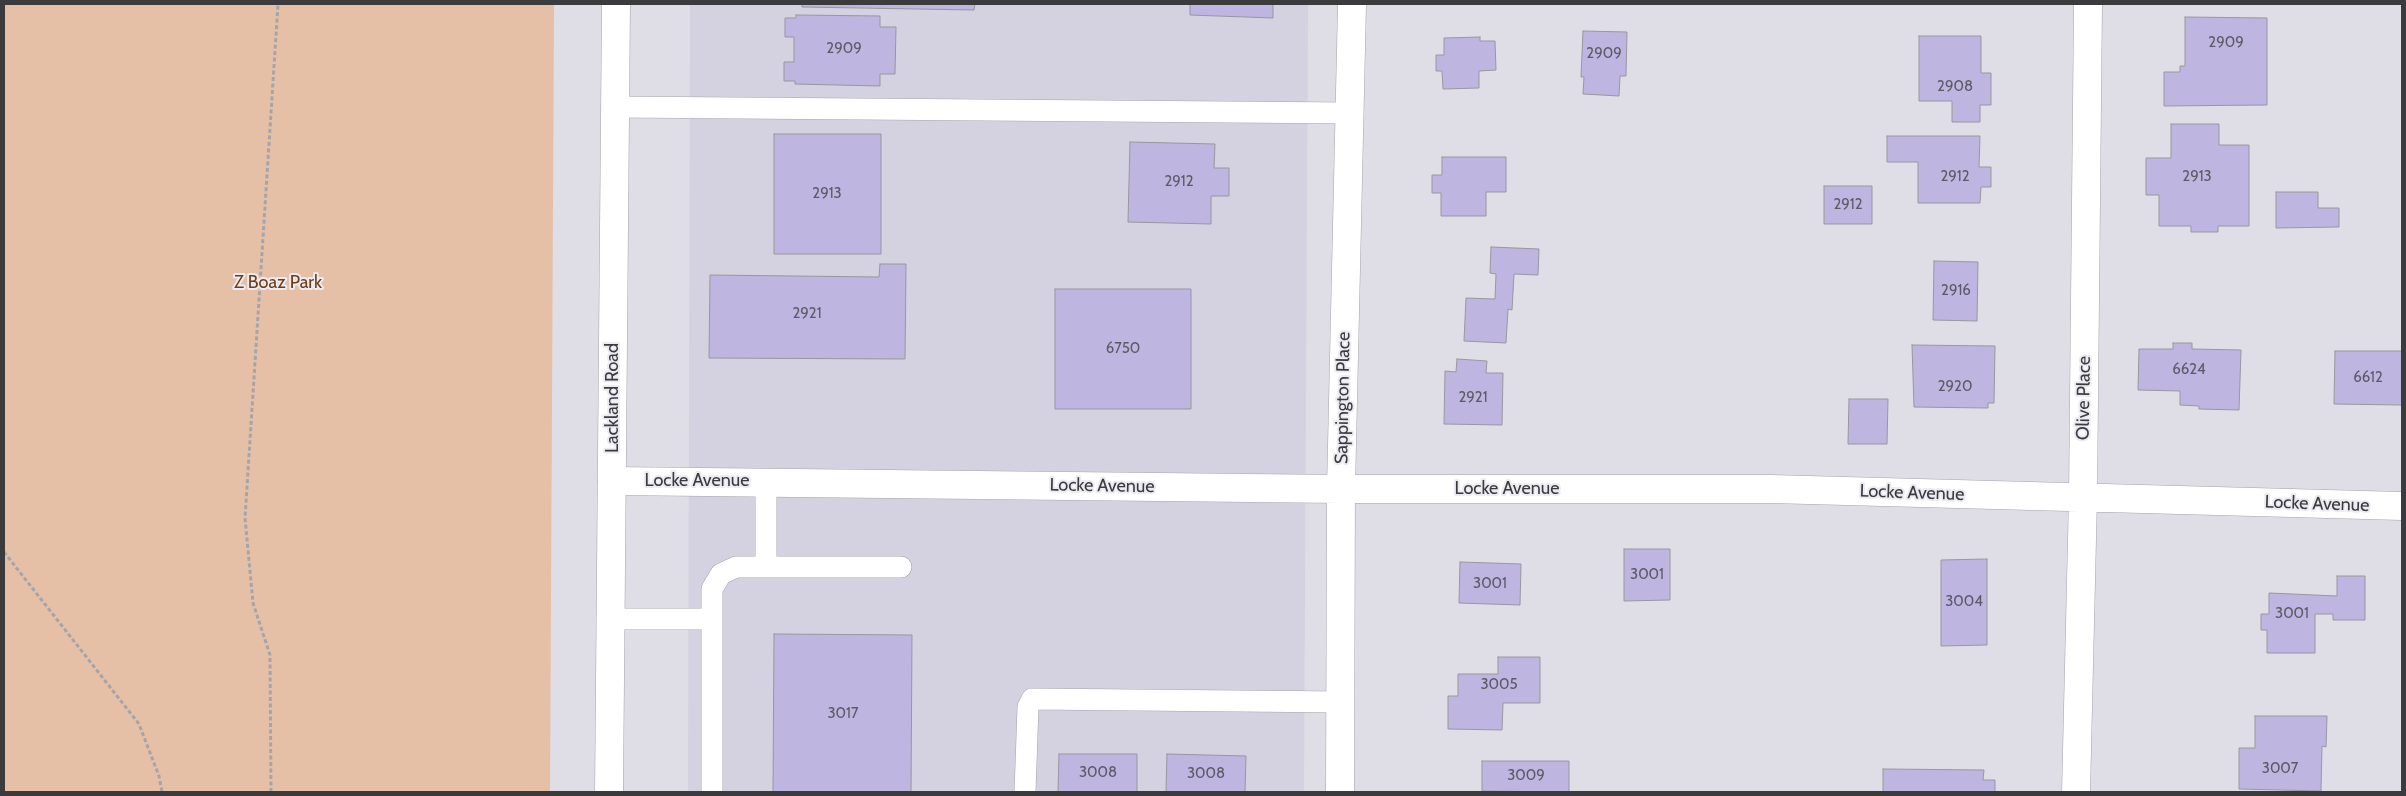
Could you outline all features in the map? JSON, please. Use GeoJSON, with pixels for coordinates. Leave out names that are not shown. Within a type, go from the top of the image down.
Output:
{"type":"FeatureCollection","features":[{"type":"Feature","properties":{"kind":"street","name":"Lackland Road"},"geometry":{"type":"LineString","coordinates":[[610,792],[616,4]]}},
{"type":"Feature","properties":{"kind":"street","name":"Sappington Place"},"geometry":{"type":"LineString","coordinates":[[1340,792],[1342,702],[1341,489],[1352,4]]}},
{"type":"Feature","properties":{"kind":"street","name":"Olive Place"},"geometry":{"type":"LineString","coordinates":[[2076,792],[2084,497],[2088,4]]}},
{"type":"Feature","properties":{"kind":"street","name":"Locke Avenue"},"geometry":{"type":"LineString","coordinates":[[612,481],[1341,489],[1771,489],[2402,506]]}},
{"type":"Feature","properties":{"kind":"lane"},"geometry":{"type":"LineString","coordinates":[[616,107],[1350,113]]}},
{"type":"Feature","properties":{"kind":"lane"},"geometry":{"type":"LineString","coordinates":[[766,482],[766,567]]}},
{"type":"Feature","properties":{"kind":"lane"},"geometry":{"type":"LineString","coordinates":[[712,792],[712,588],[721,574],[736,567],[901,567]]}},
{"type":"Feature","properties":{"kind":"lane"},"geometry":{"type":"LineString","coordinates":[[611,619],[712,619]]}},
{"type":"Feature","properties":{"kind":"lane"},"geometry":{"type":"LineString","coordinates":[[1025,792],[1028,707],[1032,700],[1342,702]]}},
{"type":"Feature","properties":{"kind":"path"},"geometry":{"type":"LineString","coordinates":[[271,792],[270,654],[253,603],[245,518],[278,4]]}},
{"type":"Feature","properties":{"kind":"path"},"geometry":{"type":"LineString","coordinates":[[4,552],[139,724],[159,776],[162,792]]}},
{"type":"Feature","properties":{"kind":"shaded area"},"geometry":{"type":"Polygon","coordinates":[[[690,4],[1308,4],[1304,792],[688,792],[690,4]]]}},
{"type":"Feature","properties":{"kind":"green space","name":"Z Boaz Park"},"geometry":{"type":"Polygon","coordinates":[[[4,4],[554,4],[550,792],[4,792],[4,4]]]}},
{"type":"Feature","properties":{"kind":"building"},"geometry":{"type":"Polygon","coordinates":[[[802,4],[975,4],[974,10],[802,7],[802,4]]]}},
{"type":"Feature","properties":{"kind":"building"},"geometry":{"type":"Polygon","coordinates":[[[1190,4],[1273,4],[1273,18],[1190,15],[1190,4]]]}},
{"type":"Feature","properties":{"kind":"building"},"geometry":{"type":"Polygon","coordinates":[[[796,15],[880,16],[880,27],[896,27],[895,74],[880,74],[880,86],[795,84],[795,81],[784,81],[784,62],[794,62],[794,37],[785,37],[785,18],[796,18],[796,15]]]}},
{"type":"Feature","properties":{"kind":"building"},"geometry":{"type":"Polygon","coordinates":[[[2185,17],[2267,18],[2267,105],[2164,106],[2164,72],[2180,72],[2180,66],[2185,66],[2185,17]]]}},
{"type":"Feature","properties":{"kind":"building"},"geometry":{"type":"Polygon","coordinates":[[[1583,31],[1627,32],[1626,76],[1620,76],[1619,96],[1583,94],[1584,77],[1581,77],[1583,31]]]}},
{"type":"Feature","properties":{"kind":"building"},"geometry":{"type":"Polygon","coordinates":[[[1919,36],[1981,36],[1981,73],[1991,73],[1991,105],[1980,105],[1980,122],[1952,122],[1952,101],[1919,101],[1919,36]]]}},
{"type":"Feature","properties":{"kind":"building"},"geometry":{"type":"Polygon","coordinates":[[[1480,37],[1480,41],[1495,41],[1496,70],[1479,71],[1479,88],[1443,89],[1442,71],[1436,71],[1436,55],[1444,55],[1444,38],[1480,37]]]}},
{"type":"Feature","properties":{"kind":"building"},"geometry":{"type":"Polygon","coordinates":[[[2171,124],[2219,124],[2219,145],[2249,145],[2249,226],[2218,226],[2218,232],[2191,232],[2191,226],[2159,226],[2159,195],[2146,195],[2146,158],[2171,158],[2171,124]]]}},
{"type":"Feature","properties":{"kind":"building"},"geometry":{"type":"Polygon","coordinates":[[[774,134],[881,134],[881,254],[774,254],[774,134]]]}},
{"type":"Feature","properties":{"kind":"building"},"geometry":{"type":"Polygon","coordinates":[[[1887,136],[1980,136],[1979,167],[1991,167],[1991,187],[1981,187],[1980,203],[1918,203],[1918,162],[1887,162],[1887,136]]]}},
{"type":"Feature","properties":{"kind":"building"},"geometry":{"type":"Polygon","coordinates":[[[1130,142],[1215,144],[1214,168],[1229,168],[1229,196],[1211,196],[1211,224],[1128,222],[1130,142]]]}},
{"type":"Feature","properties":{"kind":"building"},"geometry":{"type":"Polygon","coordinates":[[[1442,157],[1506,157],[1506,192],[1486,192],[1486,216],[1441,216],[1441,193],[1432,193],[1432,175],[1442,175],[1442,157]]]}},
{"type":"Feature","properties":{"kind":"building"},"geometry":{"type":"Polygon","coordinates":[[[1824,186],[1872,186],[1872,224],[1824,224],[1824,186]]]}},
{"type":"Feature","properties":{"kind":"building"},"geometry":{"type":"Polygon","coordinates":[[[2276,192],[2318,192],[2318,208],[2339,208],[2339,227],[2276,228],[2276,192]]]}},
{"type":"Feature","properties":{"kind":"building"},"geometry":{"type":"Polygon","coordinates":[[[1491,247],[1539,249],[1538,275],[1514,274],[1512,310],[1508,309],[1506,343],[1464,341],[1466,298],[1495,299],[1496,274],[1490,273],[1491,247]]]}},
{"type":"Feature","properties":{"kind":"building"},"geometry":{"type":"Polygon","coordinates":[[[1934,261],[1978,262],[1977,321],[1933,320],[1934,261]]]}},
{"type":"Feature","properties":{"kind":"building"},"geometry":{"type":"Polygon","coordinates":[[[880,264],[906,264],[905,359],[709,358],[710,275],[879,277],[880,264]]]}},
{"type":"Feature","properties":{"kind":"building"},"geometry":{"type":"Polygon","coordinates":[[[1055,289],[1191,289],[1191,409],[1055,409],[1055,289]]]}},
{"type":"Feature","properties":{"kind":"building"},"geometry":{"type":"Polygon","coordinates":[[[2173,343],[2192,343],[2192,349],[2241,350],[2239,410],[2199,409],[2199,406],[2180,405],[2180,391],[2138,390],[2139,349],[2173,349],[2173,343]]]}},
{"type":"Feature","properties":{"kind":"building"},"geometry":{"type":"Polygon","coordinates":[[[1912,345],[1995,346],[1994,403],[1988,403],[1988,408],[1914,407],[1912,345]]]}},
{"type":"Feature","properties":{"kind":"building"},"geometry":{"type":"Polygon","coordinates":[[[2335,351],[2402,351],[2402,405],[2334,404],[2335,351]]]}},
{"type":"Feature","properties":{"kind":"building"},"geometry":{"type":"Polygon","coordinates":[[[1457,359],[1487,361],[1486,373],[1503,373],[1502,425],[1444,424],[1445,371],[1456,372],[1457,359]]]}},
{"type":"Feature","properties":{"kind":"building"},"geometry":{"type":"Polygon","coordinates":[[[1849,399],[1888,399],[1887,444],[1848,444],[1849,399]]]}},
{"type":"Feature","properties":{"kind":"building"},"geometry":{"type":"Polygon","coordinates":[[[1624,549],[1670,549],[1670,600],[1624,601],[1624,549]]]}},
{"type":"Feature","properties":{"kind":"building"},"geometry":{"type":"Polygon","coordinates":[[[1987,559],[1987,645],[1941,646],[1941,560],[1987,559]]]}},
{"type":"Feature","properties":{"kind":"building"},"geometry":{"type":"Polygon","coordinates":[[[1460,562],[1521,564],[1520,605],[1459,603],[1460,562]]]}},
{"type":"Feature","properties":{"kind":"building"},"geometry":{"type":"Polygon","coordinates":[[[2337,576],[2365,576],[2365,620],[2333,620],[2333,614],[2315,614],[2315,653],[2267,653],[2267,630],[2261,630],[2261,614],[2269,614],[2269,593],[2337,596],[2337,576]]]}},
{"type":"Feature","properties":{"kind":"building"},"geometry":{"type":"Polygon","coordinates":[[[774,634],[912,635],[911,792],[773,792],[774,634]]]}},
{"type":"Feature","properties":{"kind":"building"},"geometry":{"type":"Polygon","coordinates":[[[1498,657],[1540,657],[1540,703],[1503,703],[1502,730],[1448,729],[1448,696],[1458,696],[1458,674],[1498,674],[1498,657]]]}},
{"type":"Feature","properties":{"kind":"building"},"geometry":{"type":"Polygon","coordinates":[[[2255,716],[2327,716],[2326,747],[2322,746],[2321,791],[2239,789],[2239,748],[2255,748],[2255,716]]]}},
{"type":"Feature","properties":{"kind":"building"},"geometry":{"type":"Polygon","coordinates":[[[1059,754],[1137,754],[1137,792],[1058,792],[1059,754]]]}},
{"type":"Feature","properties":{"kind":"building"},"geometry":{"type":"Polygon","coordinates":[[[1167,754],[1246,756],[1245,792],[1166,792],[1167,754]]]}},
{"type":"Feature","properties":{"kind":"building"},"geometry":{"type":"Polygon","coordinates":[[[1482,761],[1569,761],[1569,792],[1482,791],[1482,761]]]}},
{"type":"Feature","properties":{"kind":"building"},"geometry":{"type":"Polygon","coordinates":[[[1883,769],[1984,770],[1983,780],[1995,780],[1995,792],[1883,792],[1883,769]]]}}]}
